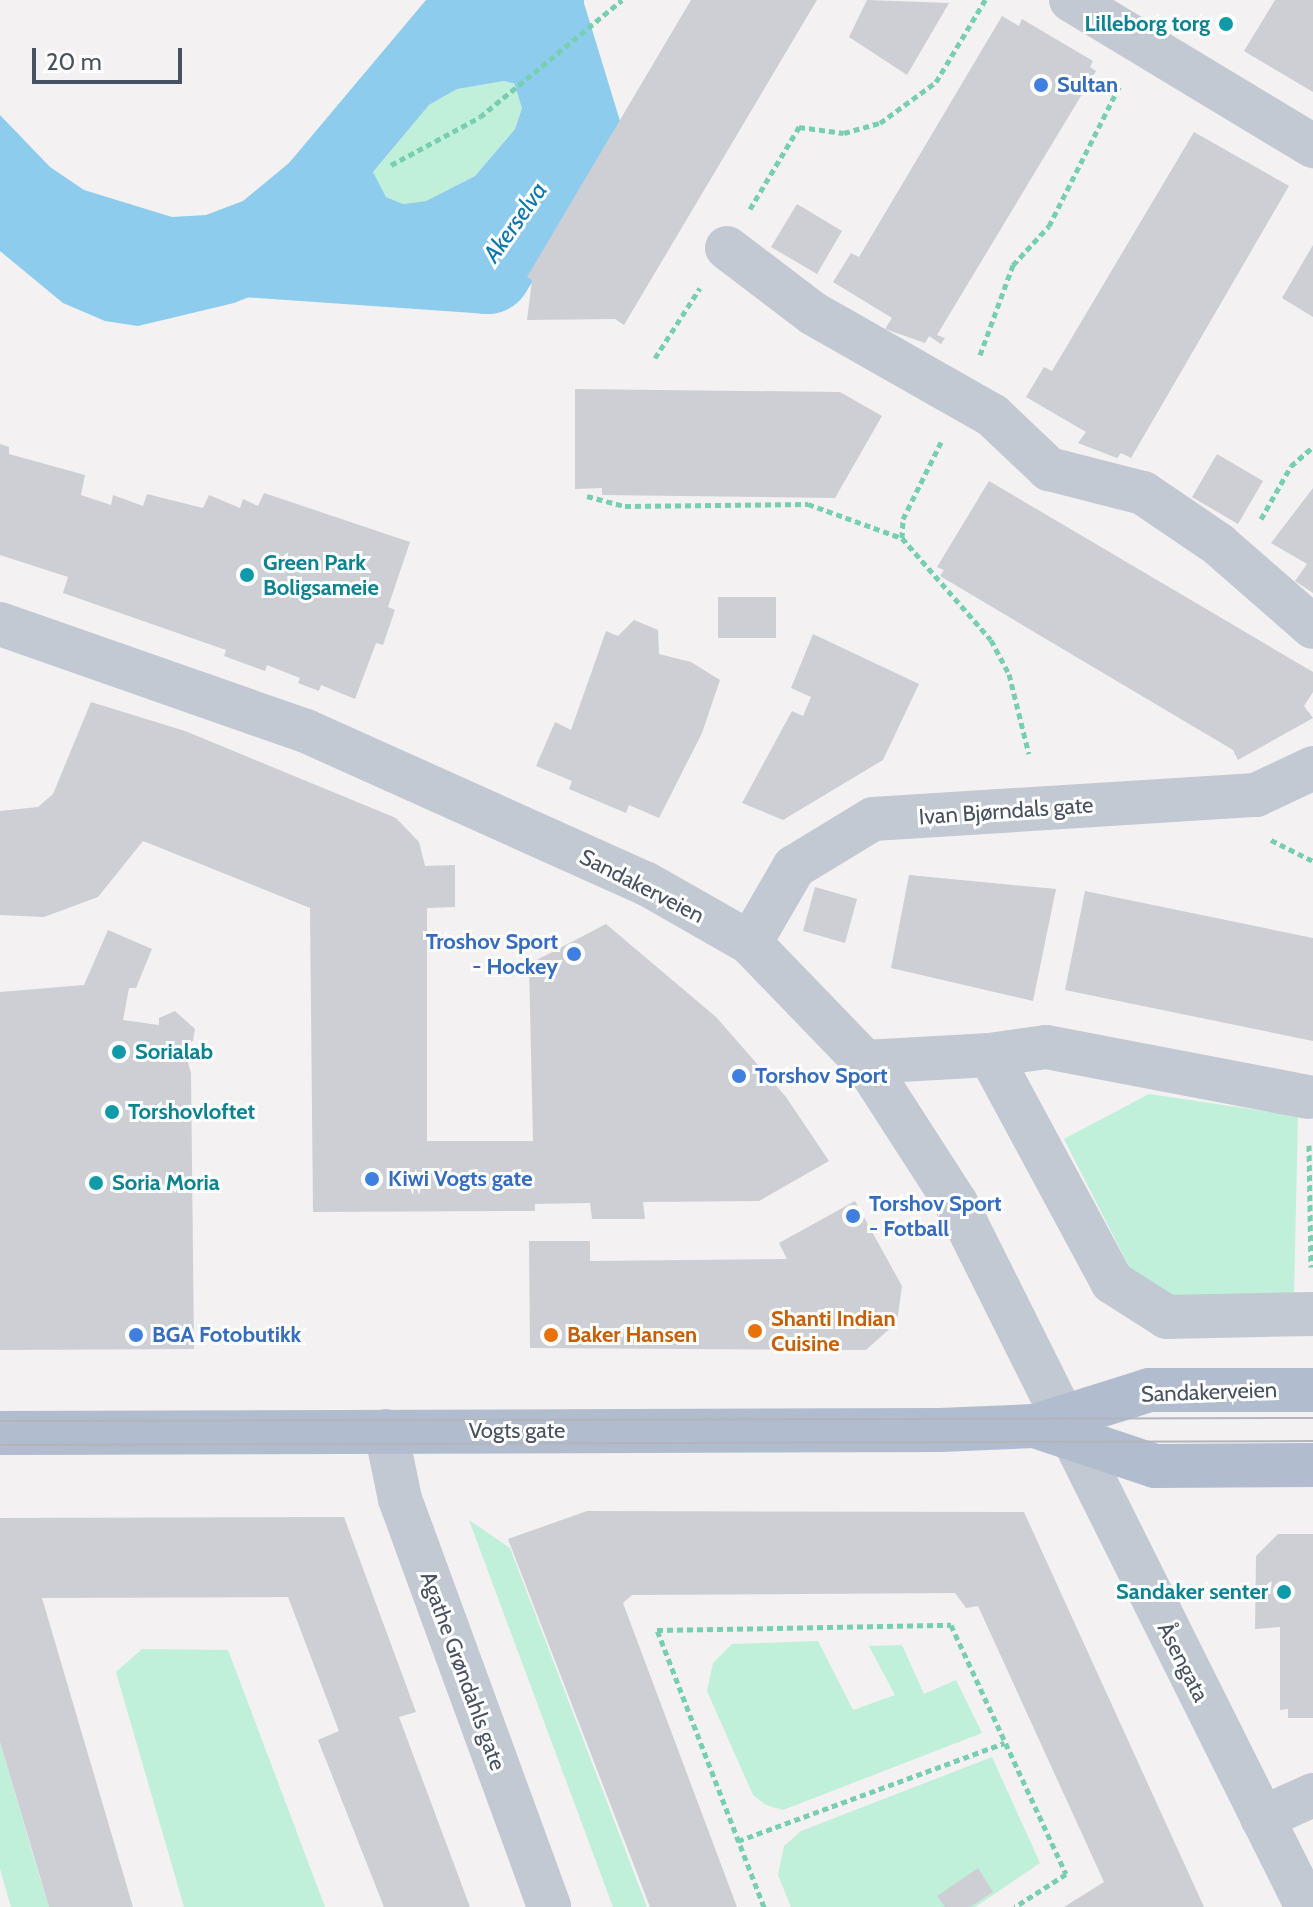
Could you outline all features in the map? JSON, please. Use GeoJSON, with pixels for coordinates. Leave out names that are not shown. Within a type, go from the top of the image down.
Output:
{"type":"FeatureCollection","features":[{"type":"Feature","properties":{"kind":"main road","name":"Sandakerveien"},"geometry":{"type":"LineString","coordinates":[[1056,1428],[1149,1390],[1313,1390]]}},
{"type":"Feature","properties":{"kind":"main road","name":"Vogts gate"},"geometry":{"type":"LineString","coordinates":[[0,1433],[1056,1428]]}},
{"type":"Feature","properties":{"kind":"main road"},"geometry":{"type":"LineString","coordinates":[[1056,1428],[1155,1466],[1313,1465]]}},
{"type":"Feature","properties":{"kind":"street"},"geometry":{"type":"LineString","coordinates":[[1071,0],[1313,146]]}},
{"type":"Feature","properties":{"kind":"street"},"geometry":{"type":"LineString","coordinates":[[727,248],[814,314],[992,415],[1049,469],[1143,493],[1240,564],[1313,627]]}},
{"type":"Feature","properties":{"kind":"street","name":"Sandakerveien"},"geometry":{"type":"LineString","coordinates":[[0,624],[306,731],[645,883],[750,943],[865,1062],[956,1203],[1056,1428]]}},
{"type":"Feature","properties":{"kind":"street","name":"Ivan Bjørndals gate"},"geometry":{"type":"LineString","coordinates":[[750,943],[794,867],[873,819],[1256,795],[1313,768]]}},
{"type":"Feature","properties":{"kind":"street"},"geometry":{"type":"LineString","coordinates":[[865,1062],[990,1055],[1046,1047],[1308,1097]]}},
{"type":"Feature","properties":{"kind":"street"},"geometry":{"type":"LineString","coordinates":[[990,1055],[1112,1282],[1167,1317],[1312,1314]]}},
{"type":"Feature","properties":{"kind":"street","name":"Åsengata"},"geometry":{"type":"LineString","coordinates":[[1056,1428],[1307,1907]]}},
{"type":"Feature","properties":{"kind":"street","name":"Agathe Grøndahls gate"},"geometry":{"type":"LineString","coordinates":[[386,1431],[400,1499],[549,1907]]}},
{"type":"Feature","properties":{"kind":"street"},"geometry":{"type":"LineString","coordinates":[[1262,1818],[1313,1795]]}},
{"type":"Feature","properties":{"kind":"path"},"geometry":{"type":"LineString","coordinates":[[391,165],[480,117],[622,0]]}},
{"type":"Feature","properties":{"kind":"path"},"geometry":{"type":"LineString","coordinates":[[655,358],[727,248],[799,127],[844,133],[880,123],[936,82],[985,0]]}},
{"type":"Feature","properties":{"kind":"path"},"geometry":{"type":"LineString","coordinates":[[964,399],[1013,265],[1049,226],[1126,75]]}},
{"type":"Feature","properties":{"kind":"path"},"geometry":{"type":"LineString","coordinates":[[902,538],[903,519],[939,447]]}},
{"type":"Feature","properties":{"kind":"path"},"geometry":{"type":"LineString","coordinates":[[1240,564],[1276,487],[1313,447]]}},
{"type":"Feature","properties":{"kind":"path"},"geometry":{"type":"LineString","coordinates":[[587,496],[625,506],[808,504],[902,538],[991,640],[1009,674],[1029,754]]}},
{"type":"Feature","properties":{"kind":"path"},"geometry":{"type":"LineString","coordinates":[[1308,1097],[1312,1314]]}},
{"type":"Feature","properties":{"kind":"path"},"geometry":{"type":"LineString","coordinates":[[764,1907],[657,1630],[951,1625],[1066,1874],[1015,1907]]}},
{"type":"Feature","properties":{"kind":"path"},"geometry":{"type":"LineString","coordinates":[[738,1841],[1005,1743]]}},
{"type":"Feature","properties":{"kind":"green space"},"geometry":{"type":"Polygon","coordinates":[[[504,81],[516,84],[523,105],[515,129],[475,176],[426,201],[403,204],[386,197],[373,172],[429,105],[457,89],[504,81]]]}},
{"type":"Feature","properties":{"kind":"green space"},"geometry":{"type":"Polygon","coordinates":[[[1149,1094],[1298,1116],[1294,1292],[1194,1305],[1136,1280],[1064,1139],[1149,1094]]]}},
{"type":"Feature","properties":{"kind":"green space"},"geometry":{"type":"Polygon","coordinates":[[[469,1520],[510,1548],[647,1907],[613,1907],[469,1520]]]}},
{"type":"Feature","properties":{"kind":"green space"},"geometry":{"type":"Polygon","coordinates":[[[818,1641],[853,1710],[895,1695],[869,1646],[902,1645],[924,1694],[956,1680],[982,1733],[783,1810],[766,1805],[753,1795],[707,1691],[713,1663],[732,1644],[818,1641]]]}},
{"type":"Feature","properties":{"kind":"green space"},"geometry":{"type":"Polygon","coordinates":[[[142,1649],[228,1650],[325,1907],[184,1907],[116,1672],[142,1649]]]}},
{"type":"Feature","properties":{"kind":"green space"},"geometry":{"type":"Polygon","coordinates":[[[0,1742],[49,1907],[11,1907],[0,1869],[0,1742]]]}},
{"type":"Feature","properties":{"kind":"green space"},"geometry":{"type":"Polygon","coordinates":[[[992,1757],[1040,1863],[975,1907],[791,1907],[778,1875],[784,1846],[801,1831],[992,1757]]]}},
{"type":"Feature","properties":{"kind":"water"},"geometry":{"type":"Polygon","coordinates":[[[426,0],[584,0],[573,101],[550,150],[523,184],[484,214],[438,239],[346,259],[234,303],[138,326],[105,321],[63,303],[0,251],[0,115],[50,167],[84,190],[172,217],[206,215],[243,201],[289,163],[426,0]],[[504,81],[457,89],[429,105],[373,172],[386,197],[403,204],[426,201],[475,176],[515,129],[523,105],[516,84],[504,81]]]}},
{"type":"Feature","properties":{"kind":"building"},"geometry":{"type":"Polygon","coordinates":[[[691,0],[817,0],[624,325],[615,319],[527,320],[532,280],[527,277],[691,0]]]}},
{"type":"Feature","properties":{"kind":"building"},"geometry":{"type":"Polygon","coordinates":[[[867,0],[949,3],[907,75],[849,37],[867,0]]]}},
{"type":"Feature","properties":{"kind":"building"},"geometry":{"type":"Polygon","coordinates":[[[1275,0],[1313,0],[1313,92],[1244,51],[1275,0]]]}},
{"type":"Feature","properties":{"kind":"building"},"geometry":{"type":"Polygon","coordinates":[[[1002,16],[1019,26],[1022,19],[1093,61],[1090,67],[1096,71],[937,335],[945,338],[941,344],[929,336],[925,343],[885,329],[892,318],[833,282],[851,253],[859,257],[1002,16]]]}},
{"type":"Feature","properties":{"kind":"building"},"geometry":{"type":"Polygon","coordinates":[[[1194,132],[1289,186],[1131,458],[1121,453],[1117,458],[1078,443],[1086,432],[1026,397],[1044,367],[1052,371],[1194,132]]]}},
{"type":"Feature","properties":{"kind":"building"},"geometry":{"type":"Polygon","coordinates":[[[797,204],[842,231],[817,274],[771,247],[797,204]]]}},
{"type":"Feature","properties":{"kind":"building"},"geometry":{"type":"Polygon","coordinates":[[[1313,245],[1313,317],[1282,298],[1313,245]]]}},
{"type":"Feature","properties":{"kind":"building"},"geometry":{"type":"Polygon","coordinates":[[[575,389],[840,392],[882,416],[835,498],[602,495],[602,488],[575,489],[575,389]]]}},
{"type":"Feature","properties":{"kind":"building","name":"Green Park Boligsameie"},"geometry":{"type":"Polygon","coordinates":[[[0,444],[9,447],[9,454],[85,475],[81,495],[111,505],[113,495],[143,506],[147,494],[203,508],[209,495],[240,508],[243,499],[258,506],[264,493],[410,542],[388,607],[395,610],[383,645],[376,643],[355,699],[321,685],[319,691],[298,683],[300,678],[267,665],[265,671],[224,656],[226,650],[63,593],[68,577],[0,555],[0,444]]]}},
{"type":"Feature","properties":{"kind":"building"},"geometry":{"type":"Polygon","coordinates":[[[1217,454],[1263,481],[1238,524],[1192,497],[1217,454]]]}},
{"type":"Feature","properties":{"kind":"building"},"geometry":{"type":"Polygon","coordinates":[[[989,481],[1313,672],[1313,692],[1304,706],[1313,718],[1238,760],[1233,750],[940,576],[944,570],[937,567],[989,481]]]}},
{"type":"Feature","properties":{"kind":"building"},"geometry":{"type":"Polygon","coordinates":[[[1313,488],[1313,593],[1295,581],[1307,564],[1271,543],[1313,488]]]}},
{"type":"Feature","properties":{"kind":"building"},"geometry":{"type":"Polygon","coordinates":[[[718,597],[776,597],[776,638],[718,638],[718,597]]]}},
{"type":"Feature","properties":{"kind":"building"},"geometry":{"type":"Polygon","coordinates":[[[634,620],[658,630],[659,654],[691,662],[720,680],[702,733],[659,818],[629,805],[626,813],[569,789],[572,781],[536,766],[555,722],[571,730],[606,631],[618,636],[634,620]]]}},
{"type":"Feature","properties":{"kind":"building"},"geometry":{"type":"Polygon","coordinates":[[[813,634],[919,684],[883,760],[783,820],[742,803],[792,711],[803,716],[811,697],[791,688],[813,634]]]}},
{"type":"Feature","properties":{"kind":"building"},"geometry":{"type":"Polygon","coordinates":[[[91,702],[185,731],[396,818],[419,842],[425,866],[455,865],[455,907],[427,908],[427,1141],[533,1141],[529,964],[606,924],[716,1017],[786,1097],[829,1161],[759,1201],[643,1202],[645,1219],[592,1219],[590,1203],[535,1204],[535,1211],[313,1212],[310,908],[143,841],[98,897],[44,917],[0,915],[0,811],[38,807],[53,794],[91,702]]]}},
{"type":"Feature","properties":{"kind":"building"},"geometry":{"type":"Polygon","coordinates":[[[909,875],[1056,889],[1033,1001],[891,968],[909,875]]]}},
{"type":"Feature","properties":{"kind":"building"},"geometry":{"type":"Polygon","coordinates":[[[815,887],[857,899],[845,943],[803,931],[815,887]]]}},
{"type":"Feature","properties":{"kind":"building"},"geometry":{"type":"Polygon","coordinates":[[[1085,891],[1313,938],[1313,1041],[1065,990],[1085,891]]]}},
{"type":"Feature","properties":{"kind":"building","name":"Soria Moria"},"geometry":{"type":"Polygon","coordinates":[[[108,930],[152,949],[136,988],[129,988],[123,1020],[159,1025],[159,1018],[175,1011],[195,1029],[193,1041],[183,1045],[191,1073],[194,1349],[0,1350],[0,992],[84,985],[108,930]]]}},
{"type":"Feature","properties":{"kind":"building"},"geometry":{"type":"Polygon","coordinates":[[[855,1201],[902,1286],[897,1322],[866,1350],[530,1348],[529,1241],[590,1241],[590,1261],[787,1259],[779,1243],[855,1201]]]}},
{"type":"Feature","properties":{"kind":"building"},"geometry":{"type":"Polygon","coordinates":[[[587,1511],[1024,1512],[1204,1907],[1064,1907],[1104,1882],[978,1606],[966,1608],[955,1593],[632,1595],[623,1603],[737,1907],[650,1907],[508,1539],[587,1511]]]}},
{"type":"Feature","properties":{"kind":"building"},"geometry":{"type":"Polygon","coordinates":[[[344,1517],[416,1712],[399,1717],[470,1907],[384,1907],[318,1740],[339,1731],[288,1597],[42,1598],[133,1907],[49,1907],[0,1742],[0,1518],[344,1517]]]}},
{"type":"Feature","properties":{"kind":"building","name":"Sandaker senter"},"geometry":{"type":"Polygon","coordinates":[[[1278,1534],[1313,1534],[1313,1718],[1288,1718],[1288,1709],[1280,1710],[1280,1627],[1255,1629],[1256,1556],[1278,1534]]]}},
{"type":"Feature","properties":{"kind":"building"},"geometry":{"type":"Polygon","coordinates":[[[978,1868],[993,1892],[970,1907],[945,1907],[937,1896],[978,1868]]]}},
{"type":"Feature","properties":{"kind":"waterway","name":"Akerselva"},"geometry":{"type":"LineString","coordinates":[[245,252],[487,269],[576,131],[536,0]]}},
{"type":"Feature","properties":{"kind":"tram line"},"geometry":{"type":"LineString","coordinates":[[0,1421],[1313,1418]]}},
{"type":"Feature","properties":{"kind":"tram line"},"geometry":{"type":"LineString","coordinates":[[0,1445],[1313,1441]]}},
{"type":"Feature","properties":{"kind":"place","name":"Lilleborg torg"},"geometry":{"type":"Point","coordinates":[1226,24]}},
{"type":"Feature","properties":{"kind":"place","name":"Sultan"},"geometry":{"type":"Point","coordinates":[1041,85]}},
{"type":"Feature","properties":{"kind":"place","name":"Green Park Boligsameie"},"geometry":{"type":"Point","coordinates":[247,575]}},
{"type":"Feature","properties":{"kind":"place","name":"Troshov Sport - Hockey"},"geometry":{"type":"Point","coordinates":[574,954]}},
{"type":"Feature","properties":{"kind":"place","name":"Sorialab"},"geometry":{"type":"Point","coordinates":[119,1052]}},
{"type":"Feature","properties":{"kind":"place","name":"Torshov Sport"},"geometry":{"type":"Point","coordinates":[739,1076]}},
{"type":"Feature","properties":{"kind":"place","name":"Torshovloftet"},"geometry":{"type":"Point","coordinates":[112,1112]}},
{"type":"Feature","properties":{"kind":"place","name":"Kiwi Vogts gate"},"geometry":{"type":"Point","coordinates":[372,1179]}},
{"type":"Feature","properties":{"kind":"place","name":"Soria Moria"},"geometry":{"type":"Point","coordinates":[96,1183]}},
{"type":"Feature","properties":{"kind":"place","name":"Torshov Sport - Fotball"},"geometry":{"type":"Point","coordinates":[853,1216]}},
{"type":"Feature","properties":{"kind":"place","name":"Shanti Indian Cuisine"},"geometry":{"type":"Point","coordinates":[755,1331]}},
{"type":"Feature","properties":{"kind":"place","name":"BGA Fotobutikk"},"geometry":{"type":"Point","coordinates":[136,1335]}},
{"type":"Feature","properties":{"kind":"place","name":"Baker Hansen"},"geometry":{"type":"Point","coordinates":[551,1335]}},
{"type":"Feature","properties":{"kind":"place","name":"Sandaker senter"},"geometry":{"type":"Point","coordinates":[1284,1592]}}]}
